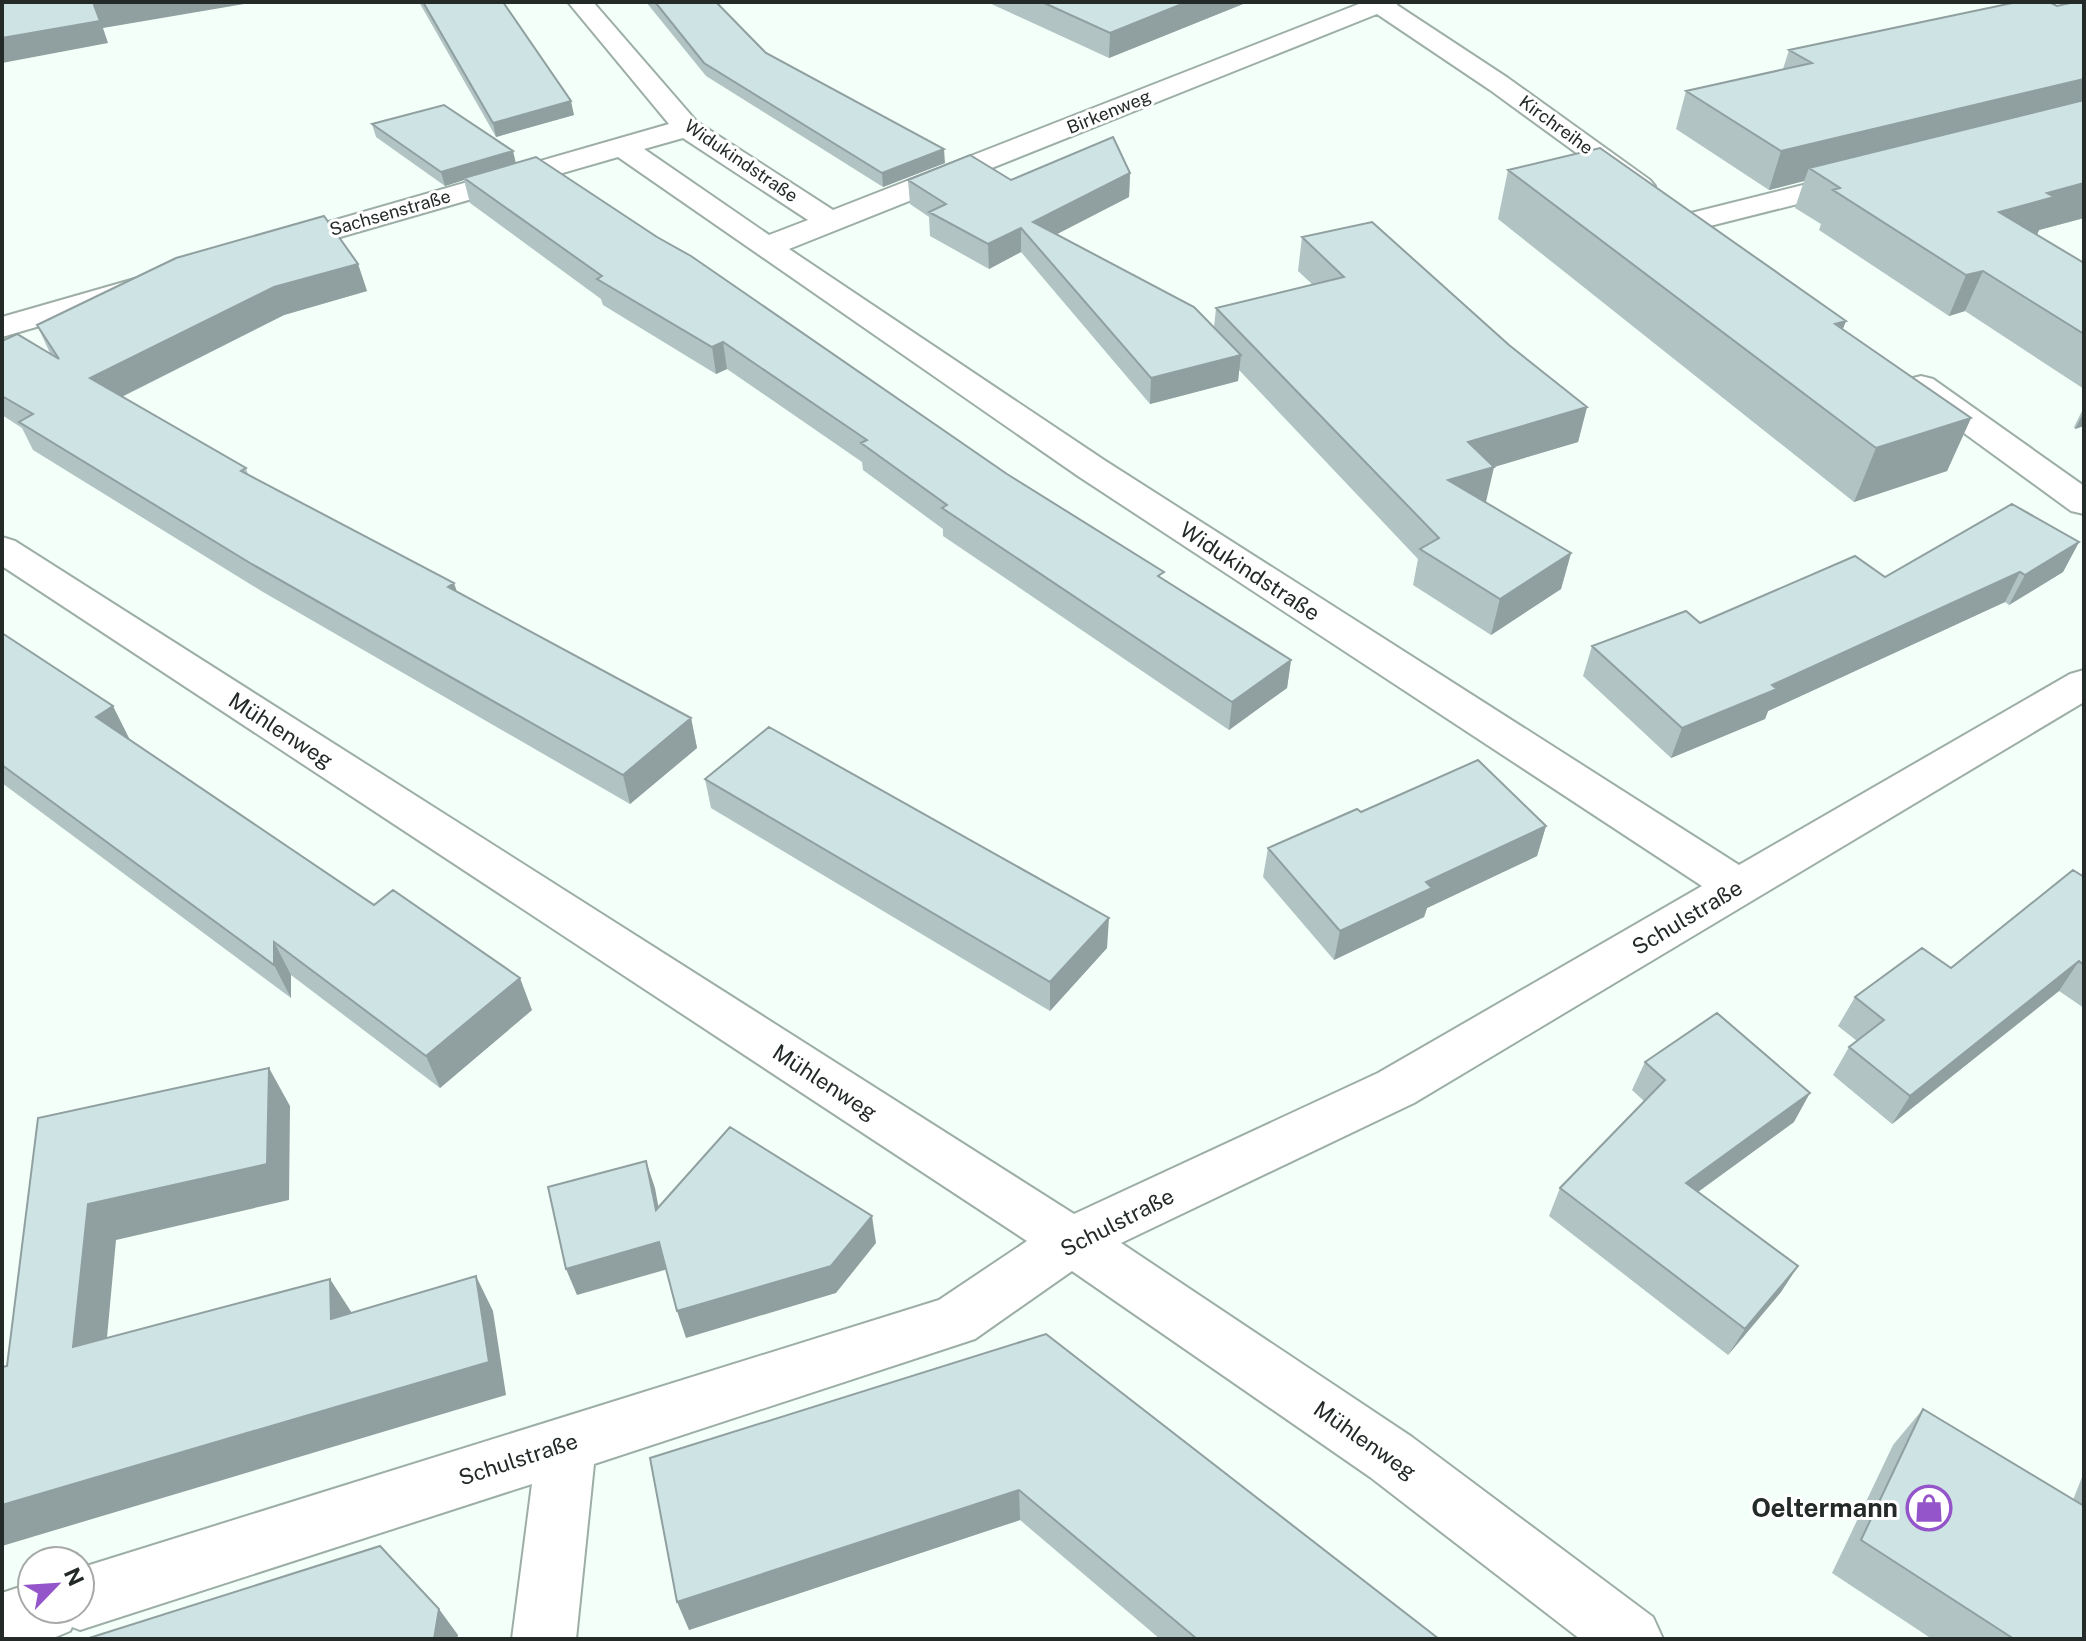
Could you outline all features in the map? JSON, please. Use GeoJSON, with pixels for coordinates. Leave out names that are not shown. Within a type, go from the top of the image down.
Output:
{"type":"FeatureCollection","features":[{"type":"Feature","properties":{"kind":"street","name":"Widukindstraße"},"geometry":{"type":"LineString","coordinates":[[580,2],[687,128],[831,222]]}},
{"type":"Feature","properties":{"kind":"street","name":"Birkenweg"},"geometry":{"type":"LineString","coordinates":[[831,222],[1381,3]]}},
{"type":"Feature","properties":{"kind":"street","name":"Kirchreihe"},"geometry":{"type":"LineString","coordinates":[[1381,3],[1730,250]]}},
{"type":"Feature","properties":{"kind":"street","name":"Sachsenstraße"},"geometry":{"type":"LineString","coordinates":[[252,253],[687,128]]}},
{"type":"Feature","properties":{"kind":"street","name":"Widukindstraße"},"geometry":{"type":"LineString","coordinates":[[622,147],[1078,459],[1738,887]]}},
{"type":"Feature","properties":{"kind":"street"},"geometry":{"type":"LineString","coordinates":[[1690,222],[1890,172]]}},
{"type":"Feature","properties":{"kind":"street","name":"Widukindstraße"},"geometry":{"type":"LineString","coordinates":[[766,247],[831,222]]}},
{"type":"Feature","properties":{"kind":"street"},"geometry":{"type":"LineString","coordinates":[[2,327],[164,279]]}},
{"type":"Feature","properties":{"kind":"street"},"geometry":{"type":"LineString","coordinates":[[1896,368],[2084,503]]}},
{"type":"Feature","properties":{"kind":"street","name":"Mühlenweg"},"geometry":{"type":"LineString","coordinates":[[14,570],[1071,1241],[1391,1457],[1631,1639]]}},
{"type":"Feature","properties":{"kind":"street","name":"Schulstraße"},"geometry":{"type":"LineString","coordinates":[[96,1594],[955,1321],[1071,1241],[1396,1088],[2084,684]]}},
{"type":"Feature","properties":{"kind":"street"},"geometry":{"type":"LineString","coordinates":[[544,1639],[567,1443]]}},
{"type":"Feature","properties":{"kind":"building"},"geometry":{"type":"Polygon","coordinates":[[[2,2],[113,2],[94,5],[100,21],[2,38],[2,2]]]}},
{"type":"Feature","properties":{"kind":"building"},"geometry":{"type":"Polygon","coordinates":[[[423,2],[503,2],[571,101],[493,123],[423,2]]]}},
{"type":"Feature","properties":{"kind":"building"},"geometry":{"type":"Polygon","coordinates":[[[655,2],[716,2],[766,53],[944,149],[882,173],[704,63],[655,2]]]}},
{"type":"Feature","properties":{"kind":"building"},"geometry":{"type":"Polygon","coordinates":[[[1042,2],[1187,2],[1110,33],[1042,2]]]}},
{"type":"Feature","properties":{"kind":"building"},"geometry":{"type":"Polygon","coordinates":[[[2017,2],[2049,2],[2057,6],[2084,2],[2084,79],[1781,151],[1686,91],[1812,63],[1789,50],[2017,2]]]}},
{"type":"Feature","properties":{"kind":"building"},"geometry":{"type":"Polygon","coordinates":[[[2084,100],[2084,183],[2047,193],[2054,197],[1999,212],[2084,263],[2084,334],[1983,271],[1966,275],[1833,190],[1840,188],[1809,168],[2084,100]]]}},
{"type":"Feature","properties":{"kind":"building"},"geometry":{"type":"Polygon","coordinates":[[[444,105],[513,151],[441,172],[372,124],[444,105]]]}},
{"type":"Feature","properties":{"kind":"building"},"geometry":{"type":"Polygon","coordinates":[[[1113,137],[1130,173],[1033,222],[1194,307],[1241,355],[1151,378],[1021,228],[988,244],[929,212],[946,204],[908,180],[970,155],[1011,180],[1113,137]]]}},
{"type":"Feature","properties":{"kind":"building"},"geometry":{"type":"Polygon","coordinates":[[[1600,148],[1846,321],[1835,324],[1971,418],[1876,448],[1508,170],[1600,148]]]}},
{"type":"Feature","properties":{"kind":"building"},"geometry":{"type":"Polygon","coordinates":[[[536,157],[691,256],[1007,474],[1164,572],[1158,576],[1291,660],[1232,702],[942,508],[947,505],[861,443],[867,440],[723,342],[712,347],[597,279],[602,276],[464,178],[536,157]]]}},
{"type":"Feature","properties":{"kind":"building"},"geometry":{"type":"Polygon","coordinates":[[[324,216],[358,264],[274,287],[90,378],[246,468],[241,471],[454,583],[448,587],[691,718],[623,775],[250,563],[19,422],[33,414],[2,396],[2,341],[17,334],[59,359],[37,325],[176,258],[324,216]]]}},
{"type":"Feature","properties":{"kind":"building"},"geometry":{"type":"Polygon","coordinates":[[[1372,222],[1509,345],[1587,407],[1468,442],[1494,467],[1448,480],[1571,553],[1500,599],[1420,549],[1439,538],[1216,308],[1344,277],[1302,237],[1372,222]]]}},
{"type":"Feature","properties":{"kind":"building"},"geometry":{"type":"Polygon","coordinates":[[[2012,504],[2079,542],[2025,575],[2020,572],[1772,685],[1777,689],[1682,728],[1592,646],[1686,611],[1700,623],[1855,556],[1885,577],[2012,504]]]}},
{"type":"Feature","properties":{"kind":"building"},"geometry":{"type":"Polygon","coordinates":[[[2,633],[113,706],[96,717],[374,905],[393,890],[520,978],[426,1056],[274,942],[274,965],[2,765],[2,633]]]}},
{"type":"Feature","properties":{"kind":"building"},"geometry":{"type":"Polygon","coordinates":[[[769,727],[1109,918],[1050,982],[705,779],[769,727]]]}},
{"type":"Feature","properties":{"kind":"building"},"geometry":{"type":"Polygon","coordinates":[[[1478,760],[1546,826],[1426,882],[1432,888],[1340,931],[1268,848],[1357,809],[1361,812],[1478,760]]]}},
{"type":"Feature","properties":{"kind":"building"},"geometry":{"type":"Polygon","coordinates":[[[2073,870],[2084,877],[2084,965],[2079,961],[1910,1096],[1849,1047],[1884,1020],[1855,997],[1922,948],[1951,968],[2073,870]]]}},
{"type":"Feature","properties":{"kind":"building"},"geometry":{"type":"Polygon","coordinates":[[[1717,1013],[1810,1093],[1686,1183],[1798,1266],[1745,1329],[1560,1188],[1665,1080],[1645,1062],[1717,1013]]]}},
{"type":"Feature","properties":{"kind":"building"},"geometry":{"type":"Polygon","coordinates":[[[269,1068],[267,1164],[88,1204],[73,1347],[330,1279],[331,1319],[476,1276],[489,1362],[2,1505],[2,1367],[7,1366],[38,1118],[269,1068]]]}},
{"type":"Feature","properties":{"kind":"building"},"geometry":{"type":"Polygon","coordinates":[[[730,1127],[872,1216],[831,1266],[677,1311],[659,1242],[566,1269],[548,1187],[646,1161],[656,1210],[730,1127]]]}},
{"type":"Feature","properties":{"kind":"building"},"geometry":{"type":"Polygon","coordinates":[[[1046,1334],[1439,1639],[1197,1639],[1019,1490],[677,1602],[650,1458],[1046,1334]]]}},
{"type":"Feature","properties":{"kind":"building","name":"Oeltermann"},"geometry":{"type":"Polygon","coordinates":[[[1923,1409],[2084,1506],[2084,1639],[2014,1639],[1861,1540],[1923,1409]]]}},
{"type":"Feature","properties":{"kind":"building"},"geometry":{"type":"Polygon","coordinates":[[[380,1546],[439,1609],[434,1639],[86,1639],[380,1546]]]}},
{"type":"Feature","properties":{"kind":"place","name":"Oeltermann"},"geometry":{"type":"Point","coordinates":[1929,1508]}}]}
